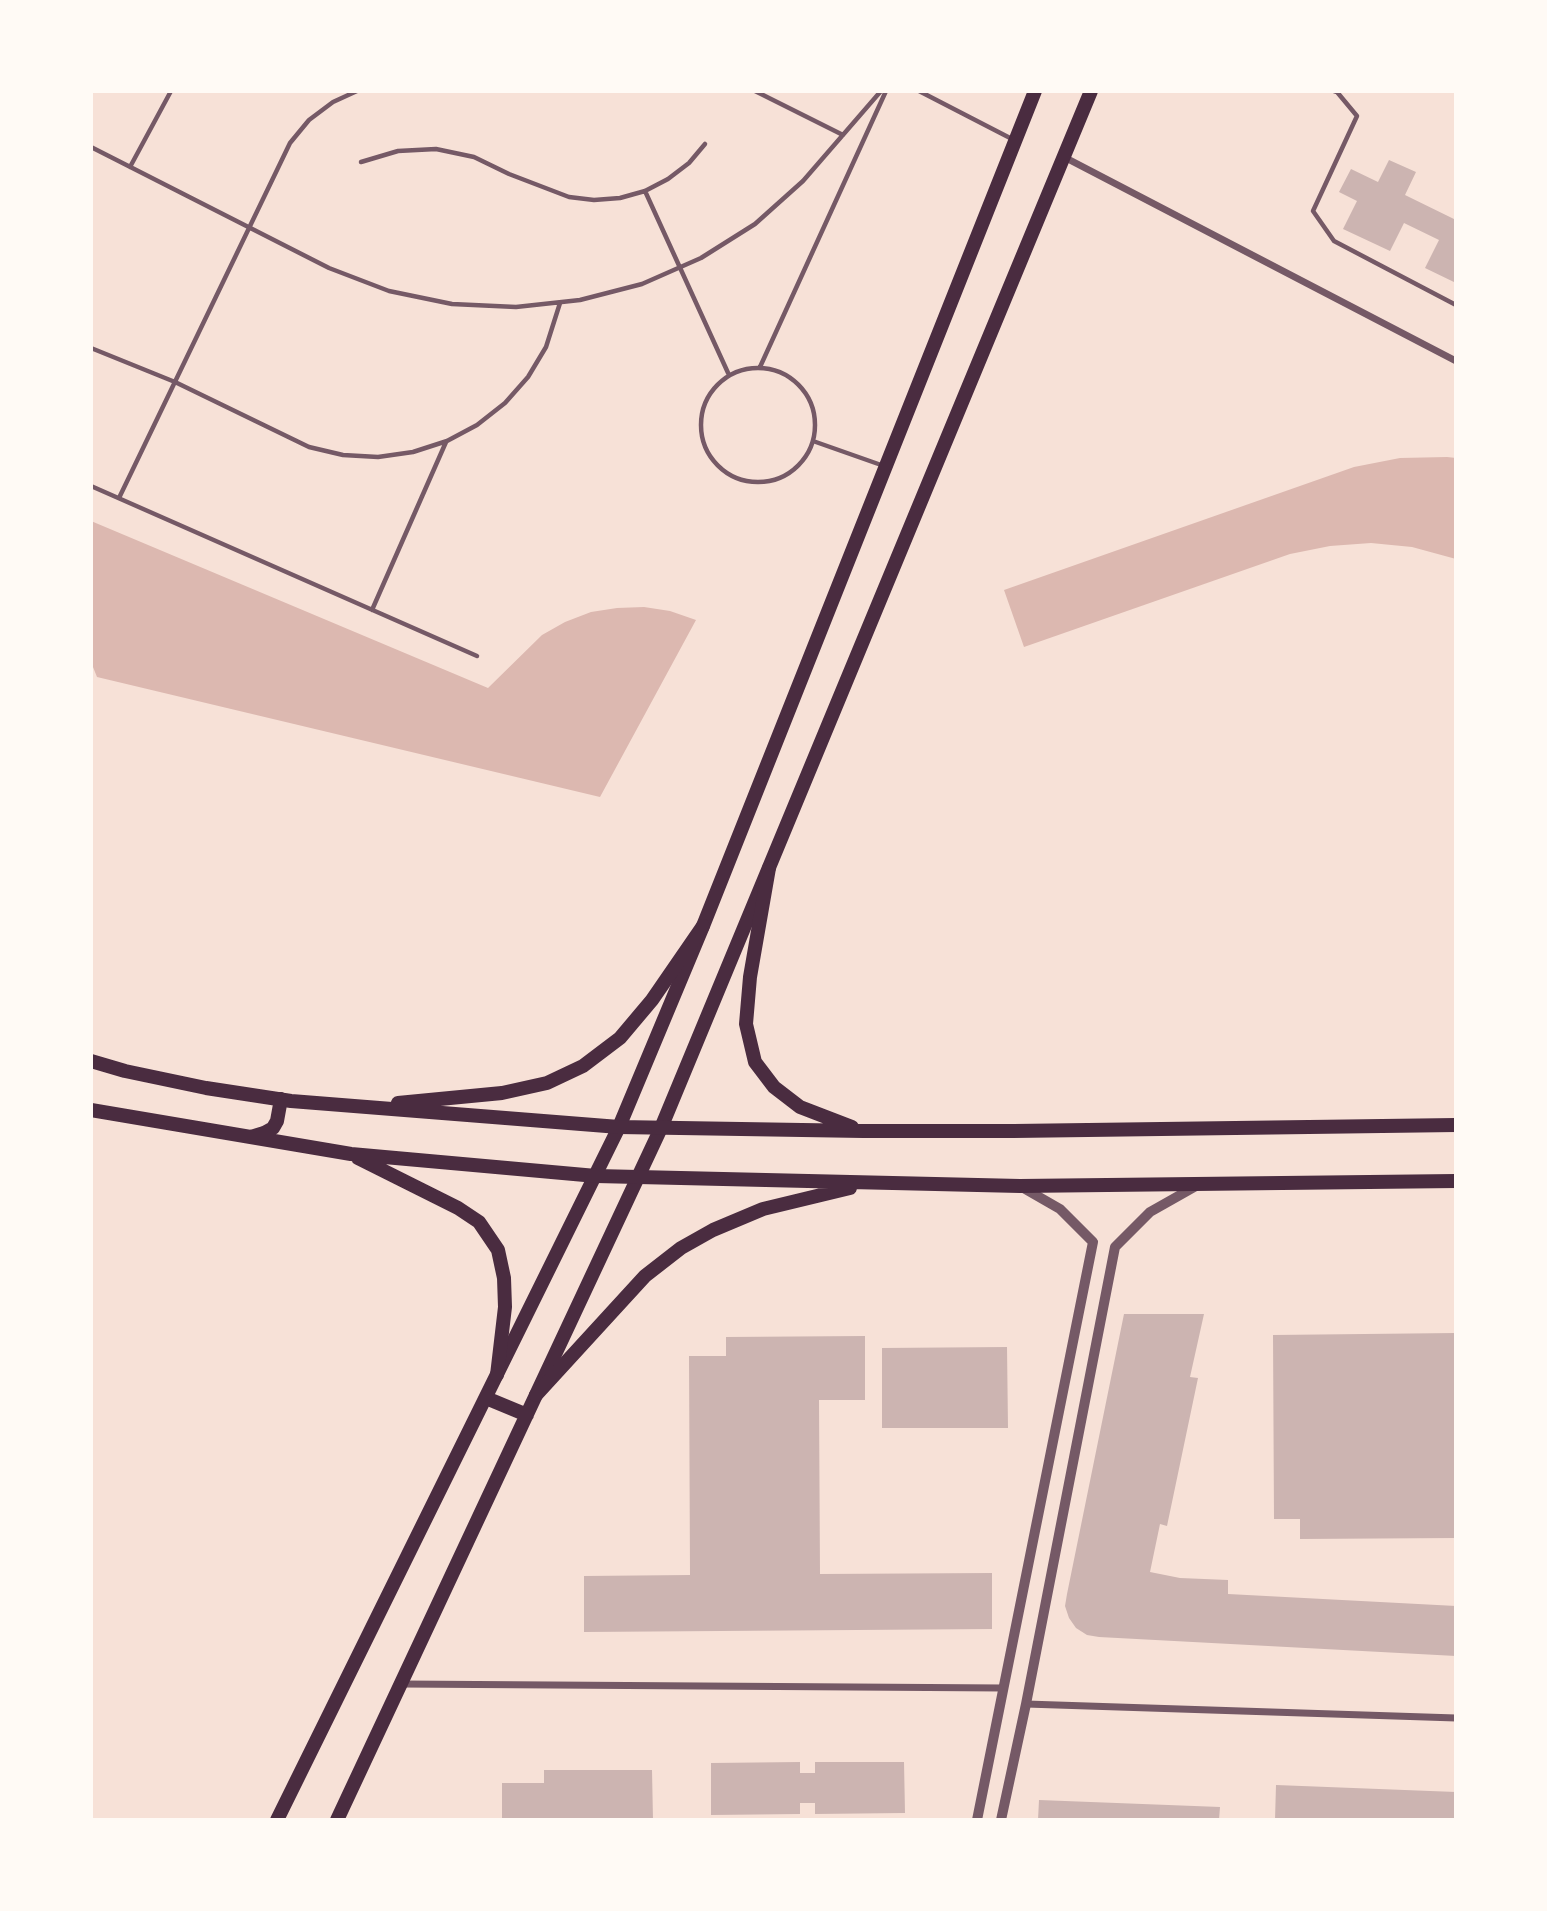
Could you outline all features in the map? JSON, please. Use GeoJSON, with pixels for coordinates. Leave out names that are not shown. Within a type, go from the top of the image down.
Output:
{"type":"FeatureCollection","features":[{"type":"Feature","properties":{"kind":"main road"},"geometry":{"type":"LineString","coordinates":[[277,1820],[619,1127],[703,926],[1035,91]]}},
{"type":"Feature","properties":{"kind":"main road"},"geometry":{"type":"LineString","coordinates":[[337,1820],[661,1128],[1091,91]]}},
{"type":"Feature","properties":{"kind":"main road"},"geometry":{"type":"LineString","coordinates":[[769,868],[750,977],[746,1024],[755,1062],[774,1087],[800,1107],[863,1131]]}},
{"type":"Feature","properties":{"kind":"main road"},"geometry":{"type":"LineString","coordinates":[[359,1107],[502,1093],[547,1083],[583,1066],[620,1038],[652,1000],[703,926]]}},
{"type":"Feature","properties":{"kind":"main road"},"geometry":{"type":"LineString","coordinates":[[91,1051],[125,1070]]}},
{"type":"Feature","properties":{"kind":"main road"},"geometry":{"type":"LineString","coordinates":[[91,1061],[206,1088],[281,1099],[619,1127],[1014,1131],[1456,1125]]}},
{"type":"Feature","properties":{"kind":"main road"},"geometry":{"type":"LineString","coordinates":[[250,1138],[273,1128],[281,1099]]}},
{"type":"Feature","properties":{"kind":"main road"},"geometry":{"type":"LineString","coordinates":[[95,1112],[351,1154],[596,1176],[1020,1186],[1456,1181]]}},
{"type":"Feature","properties":{"kind":"main road"},"geometry":{"type":"LineString","coordinates":[[351,1154],[458,1208],[479,1222],[498,1250],[504,1278],[505,1307],[497,1376]]}},
{"type":"Feature","properties":{"kind":"main road"},"geometry":{"type":"LineString","coordinates":[[536,1395],[645,1276],[681,1248],[713,1230],[763,1209],[870,1183]]}},
{"type":"Feature","properties":{"kind":"main road"},"geometry":{"type":"LineString","coordinates":[[486,1398],[527,1415]]}},
{"type":"Feature","properties":{"kind":"street"},"geometry":{"type":"LineString","coordinates":[[1064,157],[1456,360]]}},
{"type":"Feature","properties":{"kind":"street"},"geometry":{"type":"LineString","coordinates":[[1001,1820],[1115,1247],[1150,1212],[1197,1185]]}},
{"type":"Feature","properties":{"kind":"street"},"geometry":{"type":"LineString","coordinates":[[977,1820],[1093,1242],[1060,1209],[1020,1186]]}},
{"type":"Feature","properties":{"kind":"street"},"geometry":{"type":"LineString","coordinates":[[401,1684],[1003,1688]]}},
{"type":"Feature","properties":{"kind":"street"},"geometry":{"type":"LineString","coordinates":[[1026,1704],[1456,1718]]}},
{"type":"Feature","properties":{"kind":"lane"},"geometry":{"type":"LineString","coordinates":[[131,167],[171,91]]}},
{"type":"Feature","properties":{"kind":"lane"},"geometry":{"type":"LineString","coordinates":[[119,498],[290,143],[309,120],[333,102],[357,91]]}},
{"type":"Feature","properties":{"kind":"lane"},"geometry":{"type":"LineString","coordinates":[[755,91],[843,135]]}},
{"type":"Feature","properties":{"kind":"lane"},"geometry":{"type":"LineString","coordinates":[[91,147],[329,268],[389,291],[452,304],[516,307],[580,300],[642,284],[701,258],[755,224],[803,181],[881,91]]}},
{"type":"Feature","properties":{"kind":"lane"},"geometry":{"type":"LineString","coordinates":[[760,367],[887,91]]}},
{"type":"Feature","properties":{"kind":"lane"},"geometry":{"type":"LineString","coordinates":[[919,91],[1015,140]]}},
{"type":"Feature","properties":{"kind":"lane"},"geometry":{"type":"LineString","coordinates":[[1334,91],[1357,116],[1313,211],[1334,241],[1456,305]]}},
{"type":"Feature","properties":{"kind":"lane"},"geometry":{"type":"LineString","coordinates":[[361,162],[398,151],[436,149],[474,157],[569,197],[594,200],[620,198],[645,191],[668,179],[689,163],[705,144]]}},
{"type":"Feature","properties":{"kind":"lane"},"geometry":{"type":"LineString","coordinates":[[645,191],[729,375]]}},
{"type":"Feature","properties":{"kind":"lane"},"geometry":{"type":"LineString","coordinates":[[91,348],[175,382],[309,447],[343,455],[379,457],[413,452],[447,442],[496,411],[528,377],[546,347],[560,303]]}},
{"type":"Feature","properties":{"kind":"lane"},"geometry":{"type":"LineString","coordinates":[[760,367],[779,371],[796,381],[808,396],[815,414],[815,433],[809,452],[797,467],[781,478],[762,482],[743,480],[725,472],[711,459],[702,442],[700,422],[704,403],[714,387],[729,375],[760,367]]}},
{"type":"Feature","properties":{"kind":"lane"},"geometry":{"type":"LineString","coordinates":[[813,440],[886,466]]}},
{"type":"Feature","properties":{"kind":"lane"},"geometry":{"type":"LineString","coordinates":[[372,610],[447,442]]}},
{"type":"Feature","properties":{"kind":"lane"},"geometry":{"type":"LineString","coordinates":[[91,486],[477,656]]}},
{"type":"Feature","properties":{"kind":"shaded area"},"geometry":{"type":"Polygon","coordinates":[[[1400,458],[1456,458],[1456,559],[1412,547],[1371,543],[1330,546],[1290,554],[1024,647],[1004,590],[1354,467],[1400,458]]]}},
{"type":"Feature","properties":{"kind":"shaded area"},"geometry":{"type":"Polygon","coordinates":[[[91,521],[488,688],[542,635],[591,612],[644,607],[670,611],[696,620],[600,797],[97,677],[91,662],[91,521]]]}},
{"type":"Feature","properties":{"kind":"building"},"geometry":{"type":"Polygon","coordinates":[[[1389,160],[1416,172],[1405,195],[1456,220],[1456,283],[1425,268],[1439,240],[1404,223],[1390,251],[1343,229],[1357,201],[1339,192],[1351,169],[1378,182],[1389,160]]]}},
{"type":"Feature","properties":{"kind":"building"},"geometry":{"type":"Polygon","coordinates":[[[1124,1314],[1204,1314],[1190,1377],[1198,1378],[1167,1526],[1160,1524],[1150,1572],[1180,1578],[1228,1580],[1228,1594],[1456,1606],[1456,1656],[1099,1637],[1087,1635],[1076,1628],[1065,1606],[1124,1314]]]}},
{"type":"Feature","properties":{"kind":"building"},"geometry":{"type":"Polygon","coordinates":[[[1456,1333],[1456,1538],[1300,1539],[1300,1519],[1274,1519],[1273,1335],[1456,1333]]]}},
{"type":"Feature","properties":{"kind":"building"},"geometry":{"type":"Polygon","coordinates":[[[865,1336],[865,1400],[819,1400],[820,1574],[992,1573],[992,1629],[584,1632],[584,1576],[690,1575],[689,1356],[726,1356],[726,1337],[865,1336]]]}},
{"type":"Feature","properties":{"kind":"building"},"geometry":{"type":"Polygon","coordinates":[[[1007,1347],[1008,1428],[882,1428],[882,1348],[1007,1347]]]}},
{"type":"Feature","properties":{"kind":"building"},"geometry":{"type":"Polygon","coordinates":[[[800,1762],[800,1773],[815,1773],[815,1762],[904,1762],[905,1813],[815,1814],[815,1803],[800,1803],[800,1814],[711,1815],[711,1763],[800,1762]]]}},
{"type":"Feature","properties":{"kind":"building"},"geometry":{"type":"Polygon","coordinates":[[[544,1770],[652,1770],[653,1820],[502,1820],[502,1783],[544,1783],[544,1770]]]}},
{"type":"Feature","properties":{"kind":"building"},"geometry":{"type":"Polygon","coordinates":[[[1276,1785],[1456,1792],[1456,1820],[1275,1820],[1276,1785]]]}},
{"type":"Feature","properties":{"kind":"building"},"geometry":{"type":"Polygon","coordinates":[[[1039,1800],[1220,1807],[1219,1820],[1038,1820],[1039,1800]]]}}]}
